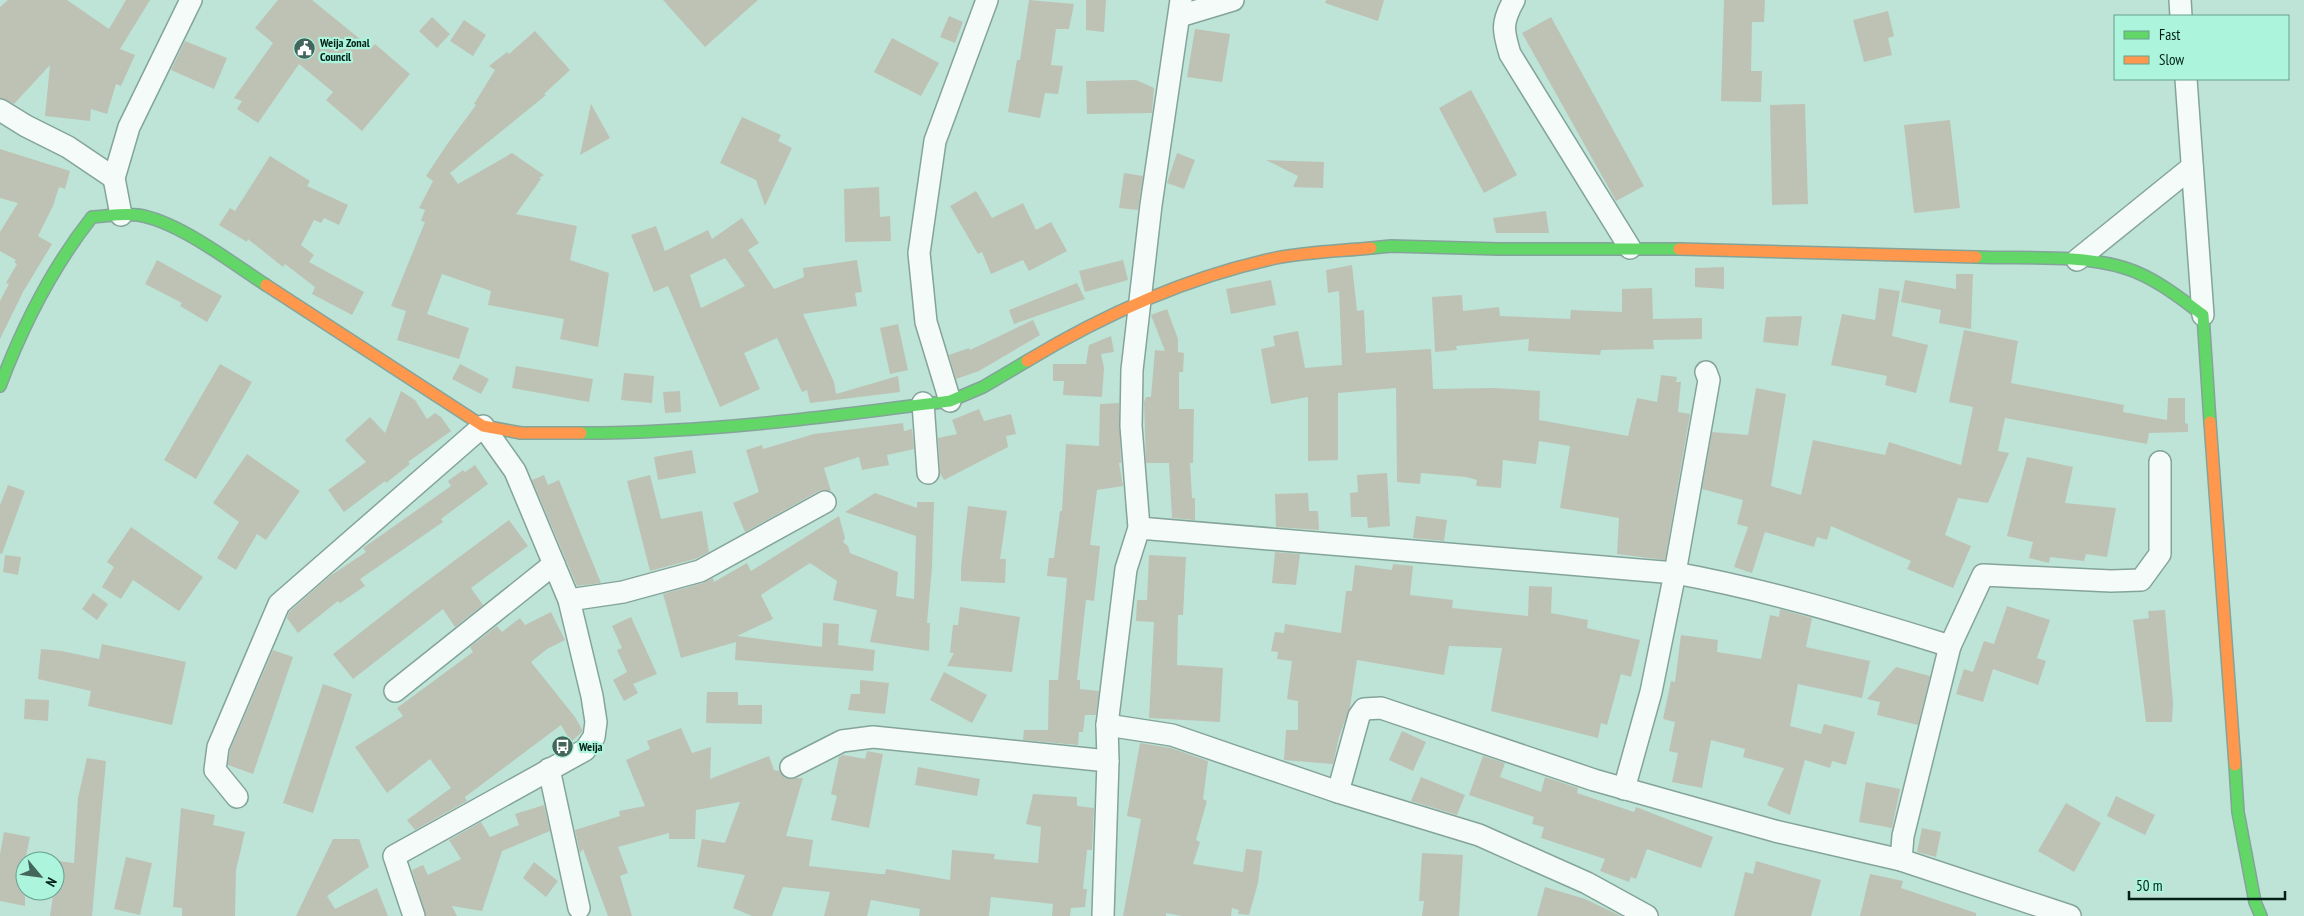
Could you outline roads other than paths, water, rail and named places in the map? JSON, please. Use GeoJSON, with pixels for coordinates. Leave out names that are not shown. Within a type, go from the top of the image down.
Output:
{"type":"FeatureCollection","features":[{"type":"Feature","properties":{"kind":"street"},"geometry":{"type":"LineString","coordinates":[[121,215],[114,178],[129,127],[191,0]]}},
{"type":"Feature","properties":{"kind":"street"},"geometry":{"type":"LineString","coordinates":[[950,401],[926,322],[919,253],[935,140],[987,0]]}},
{"type":"Feature","properties":{"kind":"street"},"geometry":{"type":"LineString","coordinates":[[1103,916],[1108,761],[1107,725],[1126,569],[1139,528],[1131,426],[1132,370],[1150,205],[1180,8],[1232,0]]}},
{"type":"Feature","properties":{"kind":"street"},"geometry":{"type":"LineString","coordinates":[[1514,0],[1508,10],[1503,31],[1510,54],[1630,248]]}},
{"type":"Feature","properties":{"kind":"street"},"geometry":{"type":"LineString","coordinates":[[2180,0],[2181,15]]}},
{"type":"Feature","properties":{"kind":"street"},"geometry":{"type":"LineString","coordinates":[[2186,80],[2217,544],[2230,681],[2238,812],[2255,902],[2261,916]]}},
{"type":"Feature","properties":{"kind":"street"},"geometry":{"type":"LineString","coordinates":[[0,110],[26,126],[68,147],[114,178]]}},
{"type":"Feature","properties":{"kind":"street"},"geometry":{"type":"LineString","coordinates":[[2077,260],[2192,167]]}},
{"type":"Feature","properties":{"kind":"street"},"geometry":{"type":"LineString","coordinates":[[0,386],[34,304],[75,237],[92,217],[142,215],[210,249],[483,426],[515,471],[569,600],[592,696],[596,722],[594,737],[585,750],[394,856],[414,916]]}},
{"type":"Feature","properties":{"kind":"street"},"geometry":{"type":"LineString","coordinates":[[483,426],[521,433],[638,433],[828,417],[950,401],[983,387],[1055,344],[1138,303],[1226,271],[1278,258],[1391,246],[1498,249],[1630,248],[2077,260],[2125,268],[2169,289],[2203,315]]}},
{"type":"Feature","properties":{"kind":"street"},"geometry":{"type":"LineString","coordinates":[[1624,789],[1651,692],[1675,573],[1709,380],[1706,372]]}},
{"type":"Feature","properties":{"kind":"street"},"geometry":{"type":"LineString","coordinates":[[923,404],[928,473]]}},
{"type":"Feature","properties":{"kind":"street"},"geometry":{"type":"LineString","coordinates":[[237,797],[215,770],[218,747],[279,604],[483,426]]}},
{"type":"Feature","properties":{"kind":"street"},"geometry":{"type":"LineString","coordinates":[[1901,860],[1903,836],[1950,646],[1982,575],[2111,581],[2141,580],[2160,554],[2160,462]]}},
{"type":"Feature","properties":{"kind":"street"},"geometry":{"type":"LineString","coordinates":[[569,600],[623,592],[700,571],[825,502]]}},
{"type":"Feature","properties":{"kind":"street"},"geometry":{"type":"LineString","coordinates":[[1139,528],[1675,573],[1735,584],[1817,604],[1950,646]]}},
{"type":"Feature","properties":{"kind":"street"},"geometry":{"type":"LineString","coordinates":[[395,691],[554,564]]}},
{"type":"Feature","properties":{"kind":"street"},"geometry":{"type":"LineString","coordinates":[[1338,792],[1359,716],[1364,709],[1371,707],[1380,708],[1624,789],[1775,831],[1901,860],[2070,916]]}},
{"type":"Feature","properties":{"kind":"street"},"geometry":{"type":"LineString","coordinates":[[1107,725],[1172,735],[1338,792],[1479,835],[1587,883],[1647,916]]}},
{"type":"Feature","properties":{"kind":"street"},"geometry":{"type":"LineString","coordinates":[[791,767],[842,741],[872,737],[1108,761]]}},
{"type":"Feature","properties":{"kind":"street"},"geometry":{"type":"LineString","coordinates":[[549,769],[579,908]]}},
{"type":"Feature","properties":{"kind":"place","name":"Weija Zonal Council"},"geometry":{"type":"Point","coordinates":[304,49]}},
{"type":"Feature","properties":{"kind":"place","name":"Weija"},"geometry":{"type":"Point","coordinates":[563,746]}}]}
